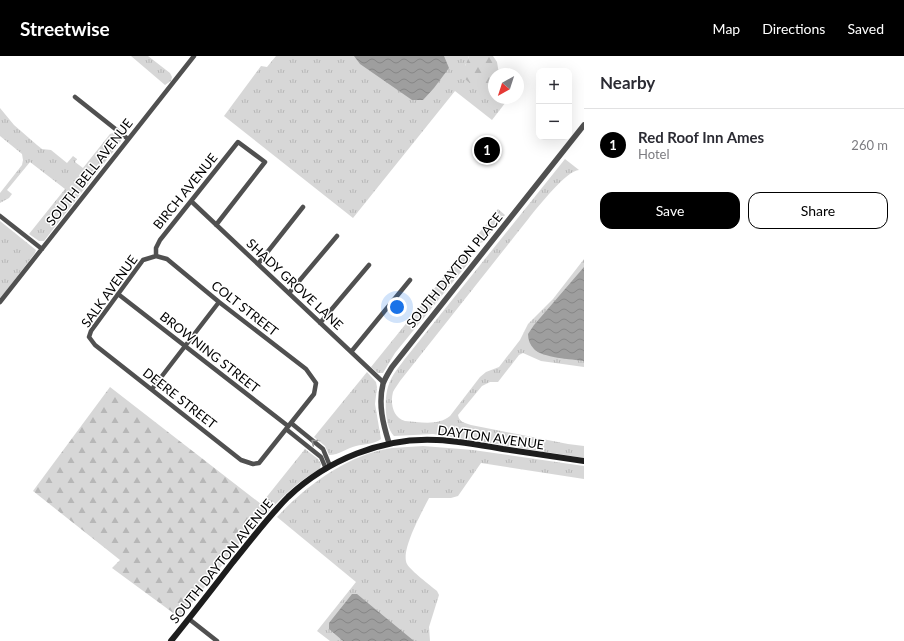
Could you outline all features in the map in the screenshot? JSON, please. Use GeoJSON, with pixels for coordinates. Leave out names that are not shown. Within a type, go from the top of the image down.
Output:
{"type":"FeatureCollection","features":[{"type":"Feature","properties":{"kind":"main road","name":"DAYTON AVENUE"},"geometry":{"type":"LineString","coordinates":[[289,496],[328,468],[358,453],[389,443],[436,440],[464,442],[584,461]]}},
{"type":"Feature","properties":{"kind":"main road","name":"SOUTH DAYTON AVENUE"},"geometry":{"type":"LineString","coordinates":[[172,641],[251,539],[289,496]]}},
{"type":"Feature","properties":{"kind":"street","name":"SOUTH BELL AVENUE"},"geometry":{"type":"LineString","coordinates":[[0,302],[194,56]]}},
{"type":"Feature","properties":{"kind":"street"},"geometry":{"type":"LineString","coordinates":[[75,97],[128,139]]}},
{"type":"Feature","properties":{"kind":"street","name":"SOUTH DAYTON PLACE"},"geometry":{"type":"LineString","coordinates":[[389,443],[382,416],[381,397],[383,382],[396,360],[584,125]]}},
{"type":"Feature","properties":{"kind":"street","name":"BIRCH AVENUE"},"geometry":{"type":"LineString","coordinates":[[156,256],[156,248],[160,240],[238,142],[265,162],[216,224]]}},
{"type":"Feature","properties":{"kind":"street","name":"SHADY GROVE LANE"},"geometry":{"type":"LineString","coordinates":[[191,201],[383,382]]}},
{"type":"Feature","properties":{"kind":"street"},"geometry":{"type":"LineString","coordinates":[[258,264],[303,207]]}},
{"type":"Feature","properties":{"kind":"street"},"geometry":{"type":"LineString","coordinates":[[0,216],[42,249]]}},
{"type":"Feature","properties":{"kind":"street"},"geometry":{"type":"LineString","coordinates":[[289,293],[337,236]]}},
{"type":"Feature","properties":{"kind":"street","name":"SALK AVENUE"},"geometry":{"type":"LineString","coordinates":[[95,345],[89,337],[91,331],[143,260],[156,256]]}},
{"type":"Feature","properties":{"kind":"street","name":"COLT STREET"},"geometry":{"type":"LineString","coordinates":[[156,256],[167,260],[306,369],[316,383],[314,394],[288,426]]}},
{"type":"Feature","properties":{"kind":"street"},"geometry":{"type":"LineString","coordinates":[[320,323],[369,265]]}},
{"type":"Feature","properties":{"kind":"street"},"geometry":{"type":"LineString","coordinates":[[351,352],[410,280]]}},
{"type":"Feature","properties":{"kind":"street","name":"BROWNING STREET"},"geometry":{"type":"LineString","coordinates":[[118,294],[288,426],[323,449],[328,468]]}},
{"type":"Feature","properties":{"kind":"street"},"geometry":{"type":"LineString","coordinates":[[152,389],[219,302]]}},
{"type":"Feature","properties":{"kind":"street","name":"DEERE STREET"},"geometry":{"type":"LineString","coordinates":[[95,345],[241,460],[253,464],[259,462],[288,426]]}},
{"type":"Feature","properties":{"kind":"street","name":"BROWNING STREET"},"geometry":{"type":"LineString","coordinates":[[288,426],[321,457],[328,468]]}},
{"type":"Feature","properties":{"kind":"street"},"geometry":{"type":"LineString","coordinates":[[189,619],[217,641]]}},
{"type":"Feature","properties":{"kind":"green space"},"geometry":{"type":"Polygon","coordinates":[[[131,56],[148,56],[170,73],[172,77],[171,81],[165,85],[131,56]]]}},
{"type":"Feature","properties":{"kind":"green space"},"geometry":{"type":"Polygon","coordinates":[[[276,56],[469,56],[465,66],[488,84],[488,104],[504,104],[492,120],[455,91],[353,218],[224,116],[261,66],[267,67],[276,56]]]}},
{"type":"Feature","properties":{"kind":"green space"},"geometry":{"type":"Polygon","coordinates":[[[469,56],[493,56],[497,62],[498,68],[488,68],[488,86],[474,87],[464,78],[465,66],[469,56]]]}},
{"type":"Feature","properties":{"kind":"green space"},"geometry":{"type":"Polygon","coordinates":[[[0,108],[14,125],[42,149],[51,150],[67,163],[73,156],[77,159],[75,162],[83,168],[110,134],[113,133],[120,138],[121,141],[44,241],[39,241],[29,234],[65,189],[30,162],[7,190],[12,194],[9,198],[0,203],[0,193],[22,165],[23,160],[22,154],[0,136],[0,108]]]}},
{"type":"Feature","properties":{"kind":"green space"},"geometry":{"type":"Polygon","coordinates":[[[565,159],[579,170],[567,176],[545,198],[533,213],[400,381],[393,392],[392,405],[393,410],[398,417],[405,421],[434,422],[450,416],[480,377],[486,372],[499,367],[520,340],[528,324],[553,299],[584,259],[584,367],[541,361],[523,353],[519,355],[498,382],[490,382],[482,386],[458,415],[461,421],[471,425],[584,446],[584,458],[433,434],[394,436],[388,425],[386,396],[387,389],[394,374],[565,159]]]}},
{"type":"Feature","properties":{"kind":"green space"},"geometry":{"type":"Polygon","coordinates":[[[498,209],[505,215],[483,242],[477,244],[472,242],[498,209]]]}},
{"type":"Feature","properties":{"kind":"green space"},"geometry":{"type":"Polygon","coordinates":[[[0,221],[36,250],[0,299],[0,221]]]}},
{"type":"Feature","properties":{"kind":"green space"},"geometry":{"type":"Polygon","coordinates":[[[467,248],[471,254],[470,261],[395,353],[383,373],[378,373],[371,367],[467,248]]]}},
{"type":"Feature","properties":{"kind":"green space"},"geometry":{"type":"Polygon","coordinates":[[[367,372],[376,382],[377,387],[375,404],[381,439],[329,455],[325,446],[314,437],[367,372]]]}},
{"type":"Feature","properties":{"kind":"green space"},"geometry":{"type":"Polygon","coordinates":[[[110,387],[261,504],[247,534],[180,618],[112,568],[120,560],[33,491],[110,387]]]}},
{"type":"Feature","properties":{"kind":"green space"},"geometry":{"type":"Polygon","coordinates":[[[423,446],[473,450],[584,466],[584,479],[481,463],[458,496],[451,498],[429,498],[417,522],[406,550],[407,564],[409,567],[437,591],[439,595],[429,627],[430,641],[330,641],[317,631],[356,582],[277,517],[301,494],[329,473],[344,464],[359,457],[392,448],[423,446]]]}},
{"type":"Feature","properties":{"kind":"green space"},"geometry":{"type":"Polygon","coordinates":[[[305,449],[318,459],[321,464],[320,469],[309,475],[290,490],[247,534],[261,504],[305,449]]]}},
{"type":"Feature","properties":{"kind":"water"},"geometry":{"type":"Polygon","coordinates":[[[354,56],[444,56],[449,68],[423,100],[412,100],[360,64],[354,56]]]}},
{"type":"Feature","properties":{"kind":"water"},"geometry":{"type":"Polygon","coordinates":[[[584,267],[584,361],[565,359],[538,352],[530,344],[528,334],[584,267]]]}},
{"type":"Feature","properties":{"kind":"water"},"geometry":{"type":"Polygon","coordinates":[[[352,594],[357,594],[414,641],[343,641],[329,629],[329,623],[352,594]]]}},
{"type":"Feature","properties":{"kind":"place","name":"Red Roof Inn Ames"},"geometry":{"type":"Point","coordinates":[487,150]}}]}
